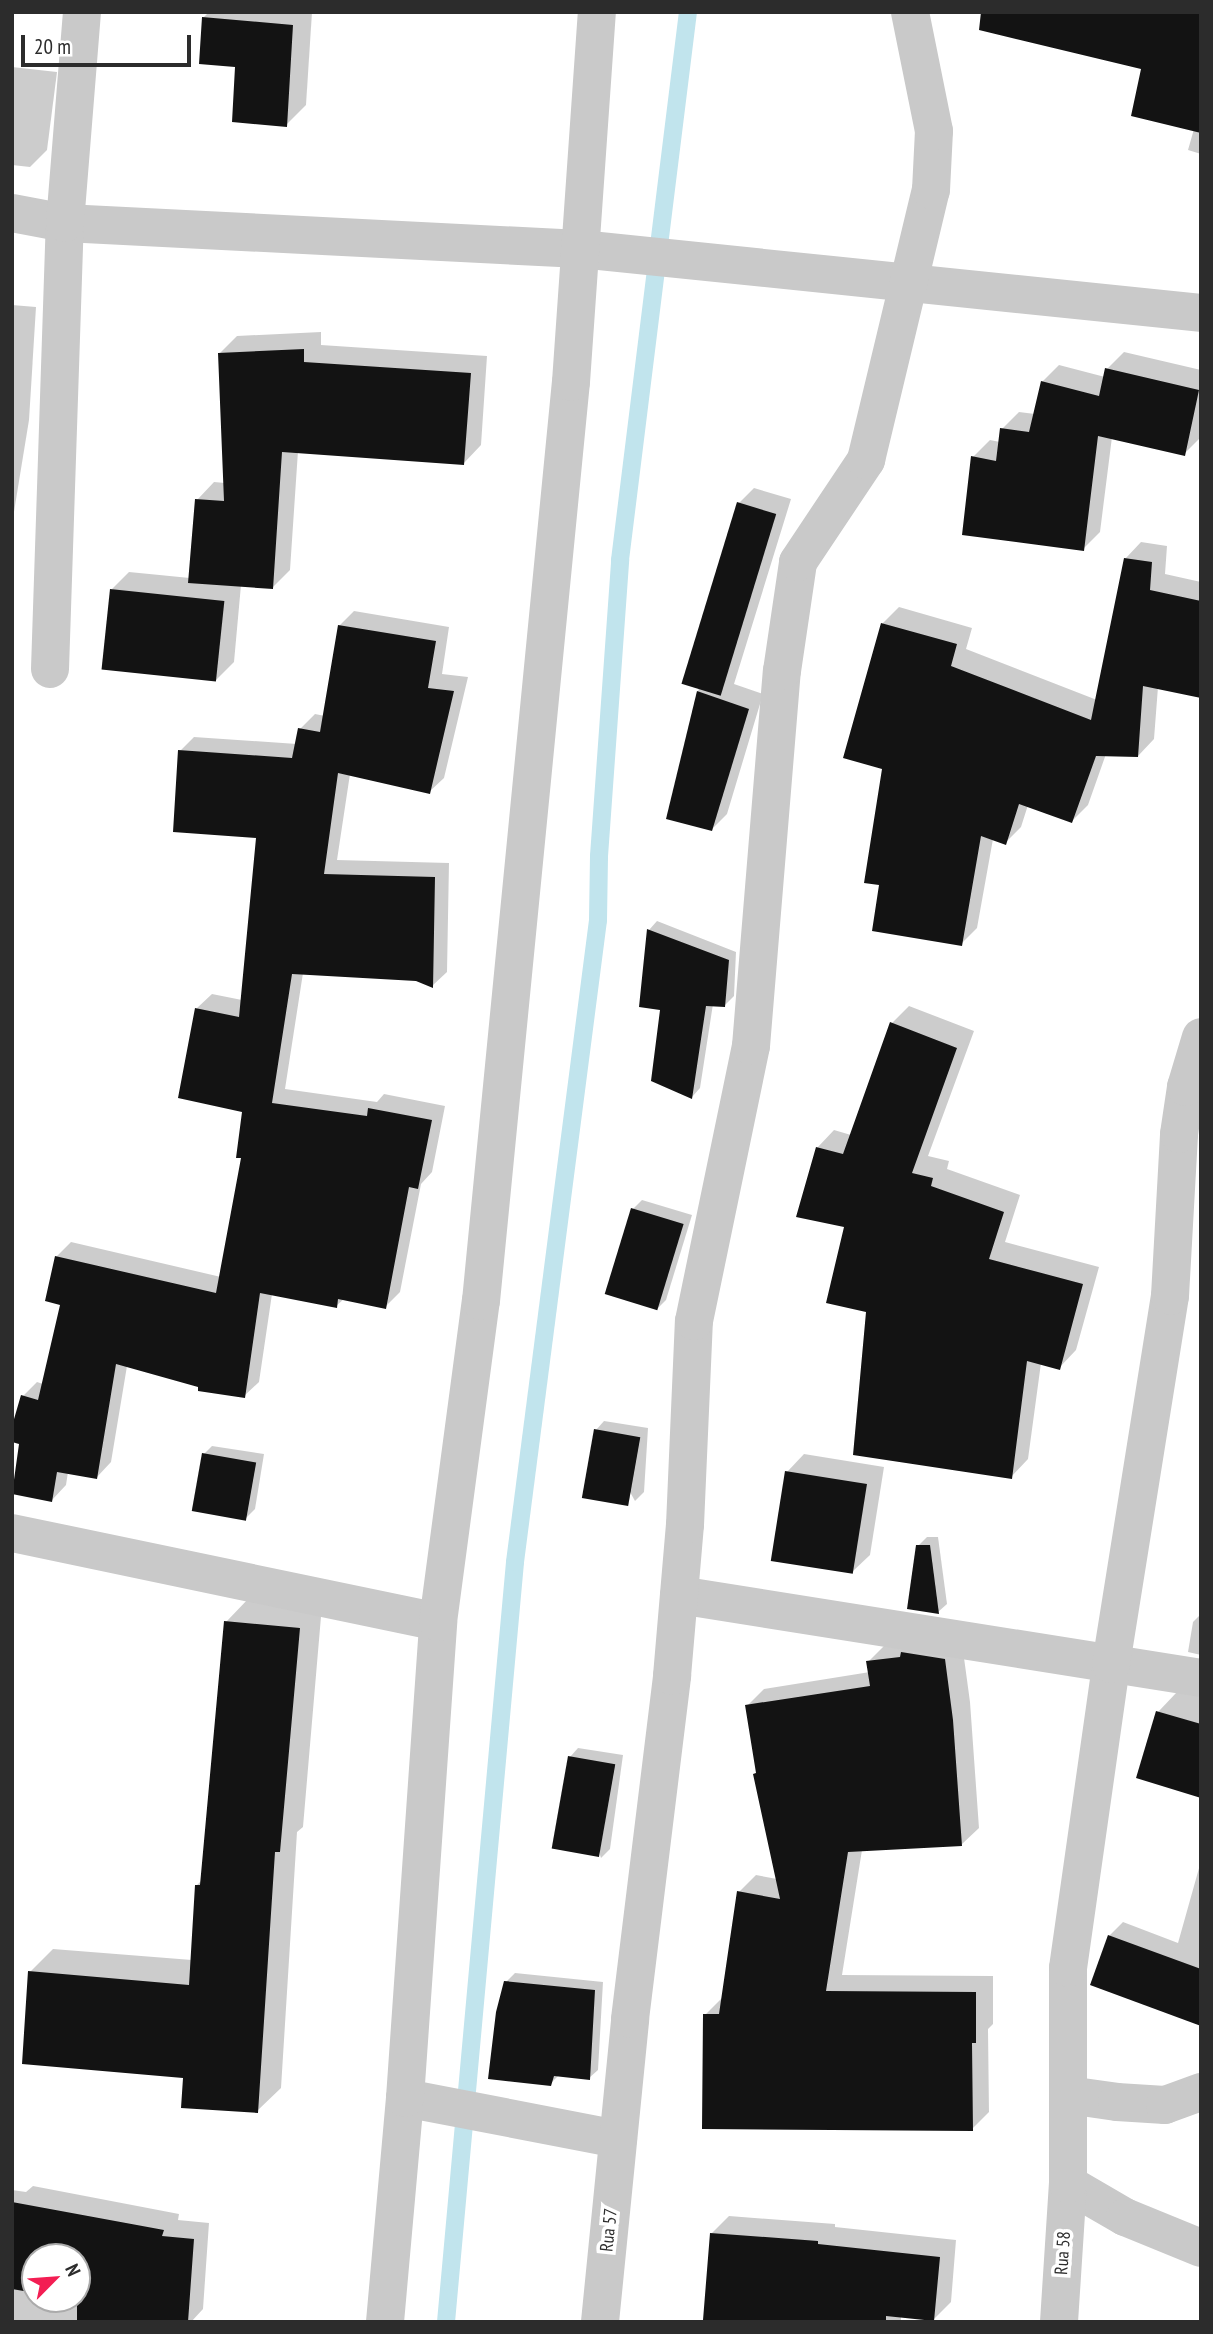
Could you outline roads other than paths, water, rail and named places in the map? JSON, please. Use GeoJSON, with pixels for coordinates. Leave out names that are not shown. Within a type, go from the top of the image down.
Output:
{"type":"FeatureCollection","features":[{"type":"Feature","properties":{"kind":"street"},"geometry":{"type":"LineString","coordinates":[[50,669],[65,223],[82,12]]}},
{"type":"Feature","properties":{"kind":"street"},"geometry":{"type":"LineString","coordinates":[[385,2322],[405,2098],[438,1622],[481,1300],[570,396],[597,12]]}},
{"type":"Feature","properties":{"kind":"street","name":"Rua 57"},"geometry":{"type":"LineString","coordinates":[[600,2322],[679,1595],[694,1321],[751,1046],[782,671],[798,562],[866,460],[906,282],[931,190],[933,131],[910,12]]}},
{"type":"Feature","properties":{"kind":"street"},"geometry":{"type":"LineString","coordinates":[[12,213],[65,223],[580,248],[635,256],[1201,313]]}},
{"type":"Feature","properties":{"kind":"street","name":"Rua 58"},"geometry":{"type":"LineString","coordinates":[[1059,2322],[1068,2184],[1068,1968],[1111,1664],[1170,1296],[1179,1134],[1186,1087],[1201,1037]]}},
{"type":"Feature","properties":{"kind":"street"},"geometry":{"type":"LineString","coordinates":[[12,1533],[438,1622]]}},
{"type":"Feature","properties":{"kind":"street"},"geometry":{"type":"LineString","coordinates":[[679,1595],[1201,1678]]}},
{"type":"Feature","properties":{"kind":"street"},"geometry":{"type":"LineString","coordinates":[[1068,2095],[1165,2105],[1201,2092]]}},
{"type":"Feature","properties":{"kind":"street"},"geometry":{"type":"LineString","coordinates":[[405,2098],[618,2138]]}},
{"type":"Feature","properties":{"kind":"street"},"geometry":{"type":"LineString","coordinates":[[1068,2184],[1125,2217],[1201,2248]]}},
{"type":"Feature","properties":{"kind":"waterway"},"geometry":{"type":"LineString","coordinates":[[446,2322],[515,1562],[598,920],[599,856],[620,560],[688,12]]}}]}
